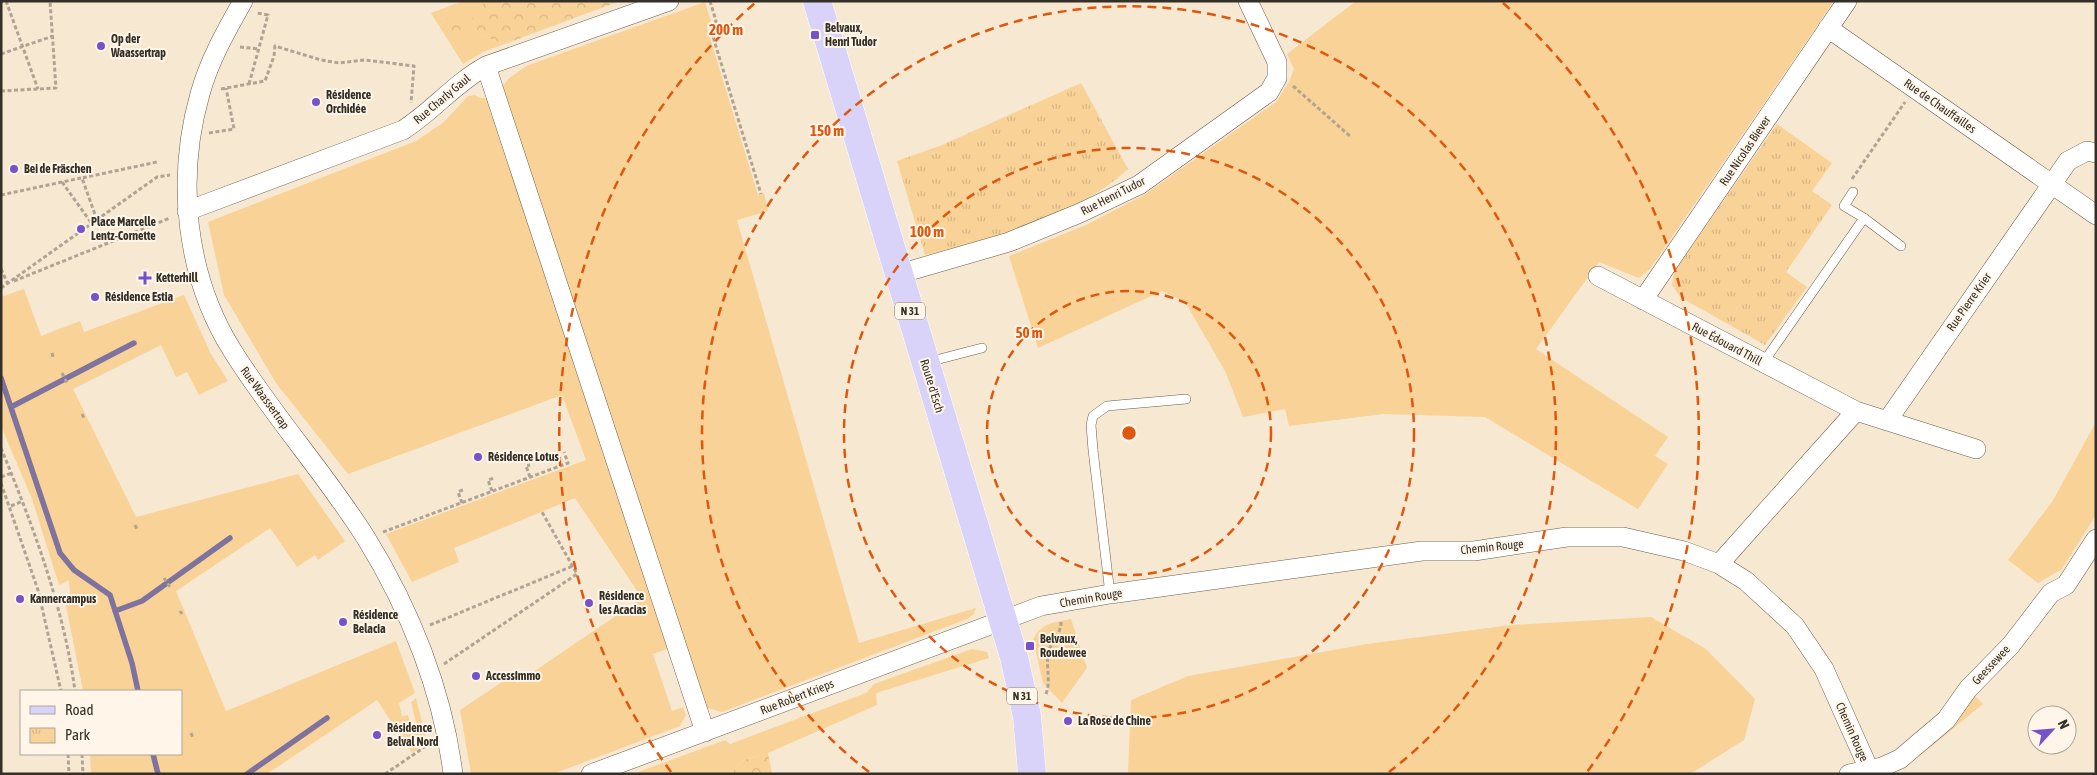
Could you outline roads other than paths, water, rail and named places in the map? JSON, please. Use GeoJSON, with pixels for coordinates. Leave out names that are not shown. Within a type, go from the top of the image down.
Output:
{"type":"FeatureCollection","features":[{"type":"Feature","properties":{"kind":"main road","name":"Route d'Esch"},"geometry":{"type":"LineString","coordinates":[[817,1],[1003,620],[1027,716],[1032,774]]}},
{"type":"Feature","properties":{"kind":"street","name":"Rue Waassertrap"},"geometry":{"type":"LineString","coordinates":[[244,1],[219,44],[200,92],[191,137],[186,172],[187,211],[195,258],[208,301],[230,348],[259,393],[333,489],[366,538],[392,584],[414,632],[429,674],[446,732],[453,774]]}},
{"type":"Feature","properties":{"kind":"street","name":"Rue Charly Gaul"},"geometry":{"type":"LineString","coordinates":[[187,211],[403,130],[425,116],[470,75],[486,66],[669,1]]}},
{"type":"Feature","properties":{"kind":"street","name":"Rue Henri Tudor"},"geometry":{"type":"LineString","coordinates":[[899,274],[1008,242],[1080,213],[1139,185],[1269,92],[1277,78],[1277,62],[1248,1]]}},
{"type":"Feature","properties":{"kind":"street","name":"Rue Nicolas Biever"},"geometry":{"type":"LineString","coordinates":[[1643,300],[1847,1]]}},
{"type":"Feature","properties":{"kind":"street","name":"Rue de Chauffailles"},"geometry":{"type":"LineString","coordinates":[[1828,28],[2096,215]]}},
{"type":"Feature","properties":{"kind":"street"},"geometry":{"type":"LineString","coordinates":[[486,66],[705,732]]}},
{"type":"Feature","properties":{"kind":"street"},"geometry":{"type":"LineString","coordinates":[[2051,184],[2068,161],[2087,151],[2096,153]]}},
{"type":"Feature","properties":{"kind":"street","name":"Rue Pierre Krier"},"geometry":{"type":"LineString","coordinates":[[1887,421],[2051,184]]}},
{"type":"Feature","properties":{"kind":"street","name":"Rue Édouard Thill"},"geometry":{"type":"LineString","coordinates":[[1598,276],[1856,411]]}},
{"type":"Feature","properties":{"kind":"street"},"geometry":{"type":"LineString","coordinates":[[1719,564],[1856,411],[1976,449]]}},
{"type":"Feature","properties":{"kind":"street","name":"Chemin Rouge"},"geometry":{"type":"LineString","coordinates":[[1003,620],[1041,606],[1110,594],[1422,551],[1474,551],[1566,537],[1624,538],[1684,550],[1719,564],[1746,581],[1795,626],[1824,669],[1870,771]]}},
{"type":"Feature","properties":{"kind":"street","name":"Geessewee"},"geometry":{"type":"LineString","coordinates":[[1849,774],[1870,771],[1900,758],[1946,720],[1968,689],[2010,645],[2050,593],[2066,585],[2096,539]]}},
{"type":"Feature","properties":{"kind":"street","name":"Rue Robert Krieps"},"geometry":{"type":"LineString","coordinates":[[591,774],[1003,620]]}},
{"type":"Feature","properties":{"kind":"lane"},"geometry":{"type":"LineString","coordinates":[[1853,192],[1844,206],[1864,218],[1901,246]]}},
{"type":"Feature","properties":{"kind":"lane"},"geometry":{"type":"LineString","coordinates":[[1763,363],[1864,218]]}},
{"type":"Feature","properties":{"kind":"lane"},"geometry":{"type":"LineString","coordinates":[[926,363],[982,348]]}},
{"type":"Feature","properties":{"kind":"lane"},"geometry":{"type":"LineString","coordinates":[[1110,594],[1093,450],[1091,425],[1093,416],[1107,406],[1186,399]]}},
{"type":"Feature","properties":{"kind":"waterway"},"geometry":{"type":"LineString","coordinates":[[11,407],[134,343]]}},
{"type":"Feature","properties":{"kind":"waterway"},"geometry":{"type":"LineString","coordinates":[[1,378],[60,553],[74,570],[110,595],[132,663],[138,690]]}},
{"type":"Feature","properties":{"kind":"waterway"},"geometry":{"type":"LineString","coordinates":[[115,611],[142,601],[230,538]]}},
{"type":"Feature","properties":{"kind":"waterway"},"geometry":{"type":"LineString","coordinates":[[247,774],[327,718]]}},
{"type":"Feature","properties":{"kind":"waterway"},"geometry":{"type":"LineString","coordinates":[[153,755],[158,774]]}},
{"type":"Feature","properties":{"kind":"place","name":"Belvaux, Henri Tudor"},"geometry":{"type":"Point","coordinates":[815,35]}},
{"type":"Feature","properties":{"kind":"place","name":"Op der Waassertrap"},"geometry":{"type":"Point","coordinates":[101,46]}},
{"type":"Feature","properties":{"kind":"place","name":"Résidence Orchidée"},"geometry":{"type":"Point","coordinates":[316,102]}},
{"type":"Feature","properties":{"kind":"place","name":"Bei de Fräschen"},"geometry":{"type":"Point","coordinates":[14,169]}},
{"type":"Feature","properties":{"kind":"place","name":"Place Marcelle Lentz-Cornette"},"geometry":{"type":"Point","coordinates":[81,229]}},
{"type":"Feature","properties":{"kind":"place","name":"Ketterhill"},"geometry":{"type":"Point","coordinates":[145,278]}},
{"type":"Feature","properties":{"kind":"place","name":"Résidence Estia"},"geometry":{"type":"Point","coordinates":[95,297]}},
{"type":"Feature","properties":{"kind":"place","name":"Résidence Lotus"},"geometry":{"type":"Point","coordinates":[478,457]}},
{"type":"Feature","properties":{"kind":"place","name":"Kannercampus"},"geometry":{"type":"Point","coordinates":[20,599]}},
{"type":"Feature","properties":{"kind":"place","name":"Résidence les Acacias"},"geometry":{"type":"Point","coordinates":[589,603]}},
{"type":"Feature","properties":{"kind":"place","name":"Résidence Belacia"},"geometry":{"type":"Point","coordinates":[343,622]}},
{"type":"Feature","properties":{"kind":"place","name":"Belvaux, Roudewee"},"geometry":{"type":"Point","coordinates":[1030,646]}},
{"type":"Feature","properties":{"kind":"place","name":"AccessImmo"},"geometry":{"type":"Point","coordinates":[476,676]}},
{"type":"Feature","properties":{"kind":"place","name":"La Rose de Chine"},"geometry":{"type":"Point","coordinates":[1068,721]}},
{"type":"Feature","properties":{"kind":"place","name":"Résidence Belval Nord"},"geometry":{"type":"Point","coordinates":[377,735]}}]}
